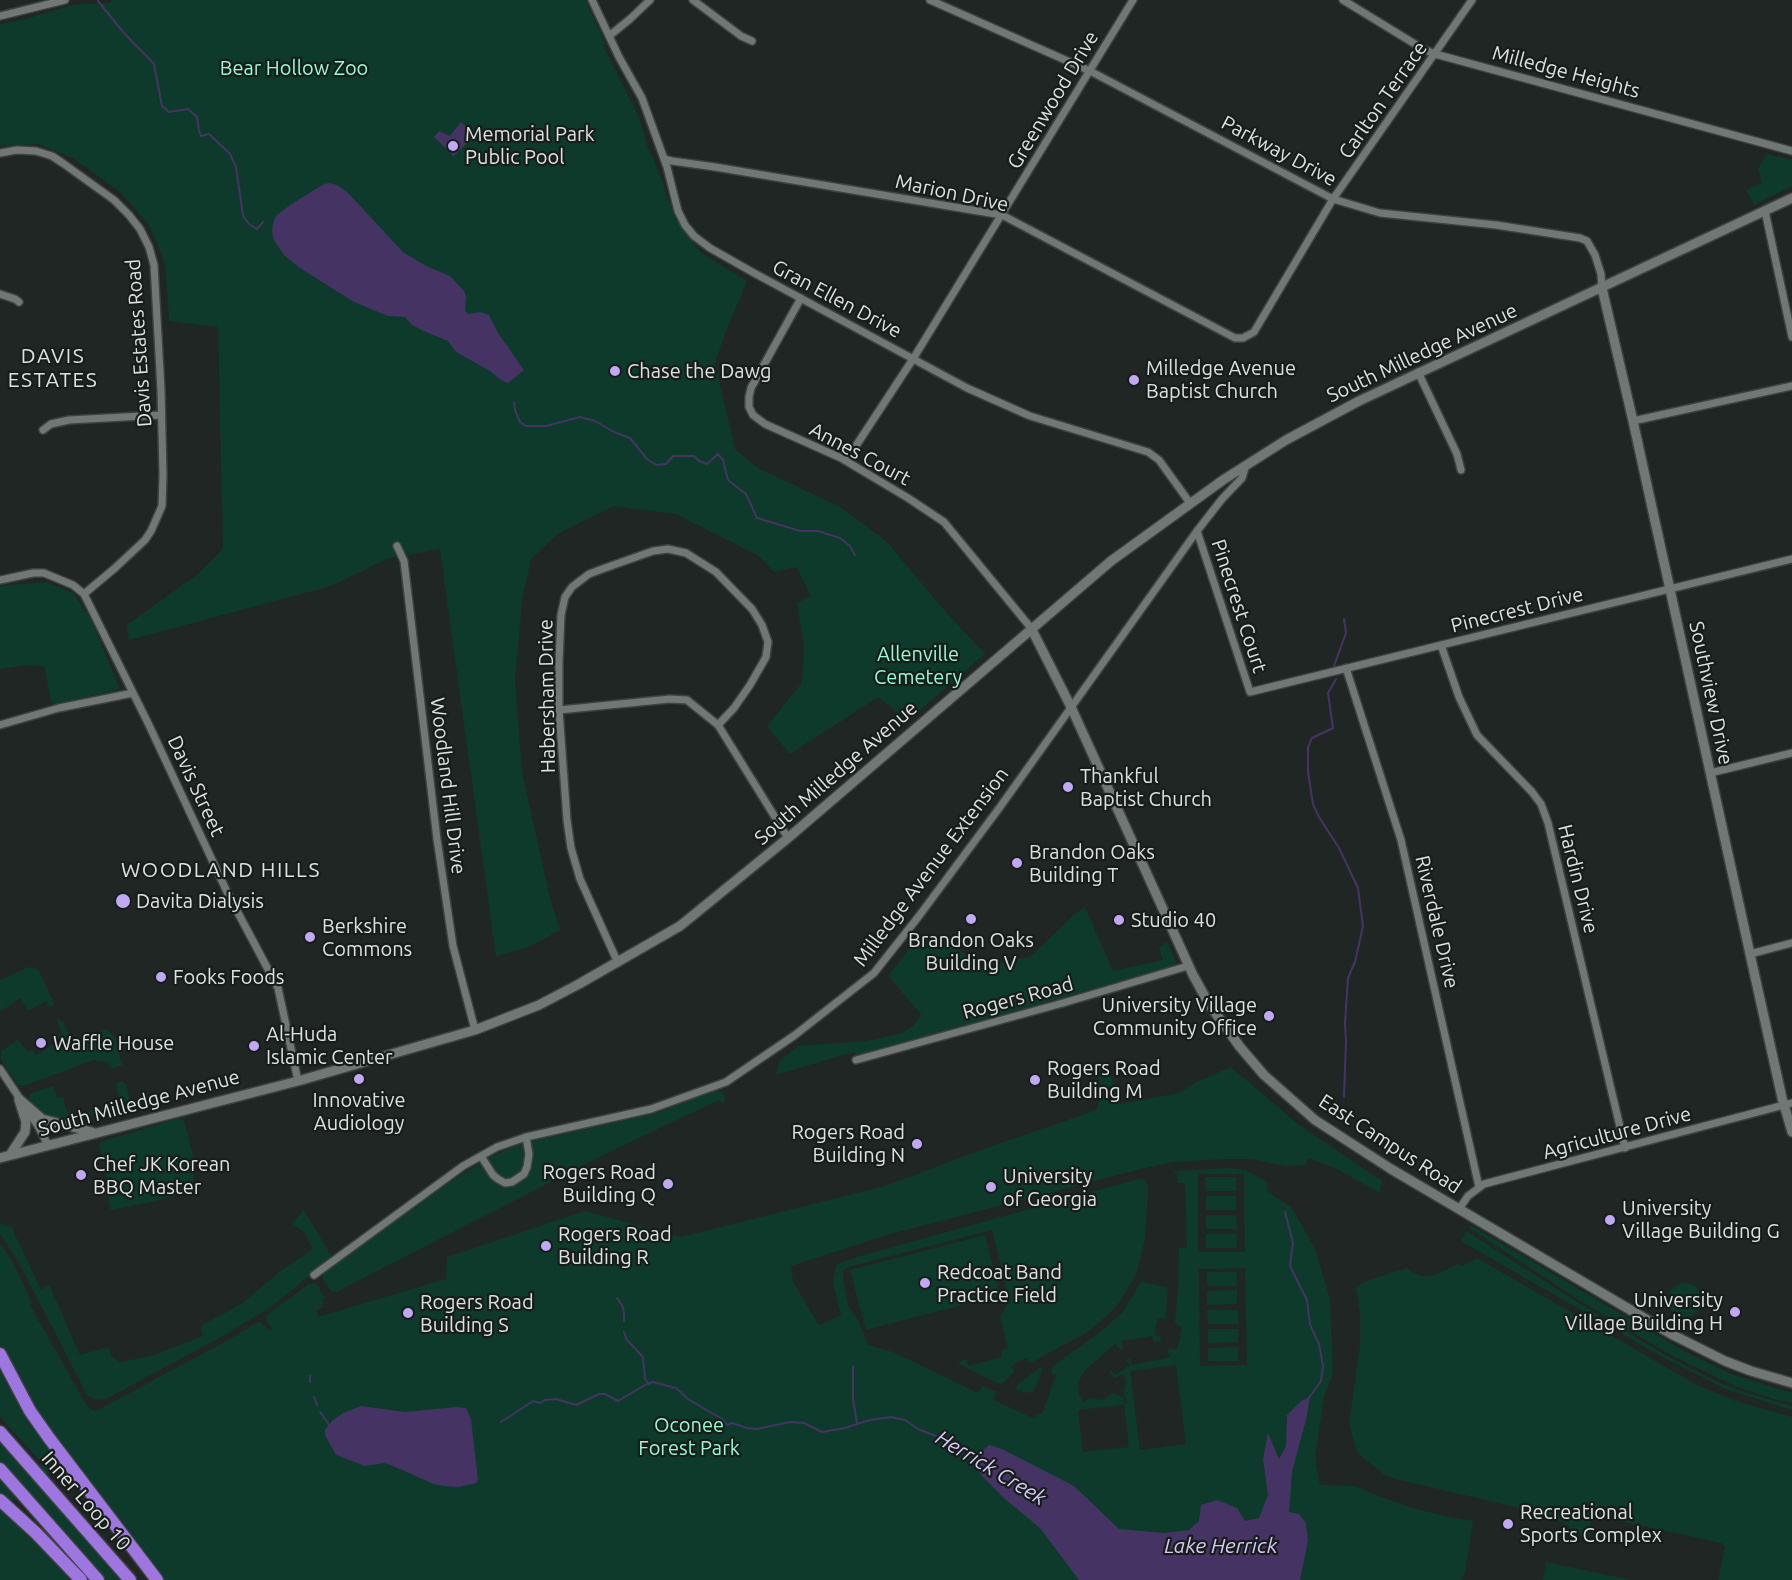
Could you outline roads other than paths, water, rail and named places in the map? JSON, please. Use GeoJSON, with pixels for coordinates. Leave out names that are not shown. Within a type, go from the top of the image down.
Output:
{"type":"FeatureCollection","features":[{"type":"Feature","properties":{"kind":"highway"},"geometry":{"type":"LineString","coordinates":[[0,1354],[30,1411],[157,1580]]}},
{"type":"Feature","properties":{"kind":"highway","name":"Inner Loop 10"},"geometry":{"type":"LineString","coordinates":[[6,1439],[130,1580]]}},
{"type":"Feature","properties":{"kind":"highway"},"geometry":{"type":"LineString","coordinates":[[0,1469],[98,1580]]}},
{"type":"Feature","properties":{"kind":"highway"},"geometry":{"type":"LineString","coordinates":[[4,1504],[81,1580]]}},
{"type":"Feature","properties":{"kind":"main road","name":"South Milledge Avenue"},"geometry":{"type":"LineString","coordinates":[[0,1158],[298,1081],[475,1030],[539,1005],[618,963],[680,926],[788,838],[1110,561],[1246,465],[1336,412],[1792,198]]}},
{"type":"Feature","properties":{"kind":"main road","name":"Southview Drive"},"geometry":{"type":"LineString","coordinates":[[1602,288],[1749,954],[1788,1105],[1792,1132]]}},
{"type":"Feature","properties":{"kind":"main road","name":"East Campus Road"},"geometry":{"type":"LineString","coordinates":[[1031,628],[1071,706],[1188,966],[1209,1004],[1229,1032],[1271,1081],[1315,1120],[1391,1169],[1673,1335],[1698,1349],[1751,1371],[1792,1383]]}},
{"type":"Feature","properties":{"kind":"main road"},"geometry":{"type":"LineString","coordinates":[[19,1099],[42,1119],[94,1133]]}},
{"type":"Feature","properties":{"kind":"main road"},"geometry":{"type":"LineString","coordinates":[[10,1155],[25,1132],[26,1122],[19,1099]]}},
{"type":"Feature","properties":{"kind":"street"},"geometry":{"type":"LineString","coordinates":[[0,16],[52,1],[65,0]]}},
{"type":"Feature","properties":{"kind":"street","name":"Gran Ellen Drive"},"geometry":{"type":"LineString","coordinates":[[592,0],[619,57],[642,98],[664,159],[678,211],[694,236],[710,248],[967,388],[1014,410],[1065,428],[1148,452],[1159,460],[1190,503]]}},
{"type":"Feature","properties":{"kind":"street"},"geometry":{"type":"LineString","coordinates":[[609,36],[650,0]]}},
{"type":"Feature","properties":{"kind":"street"},"geometry":{"type":"LineString","coordinates":[[693,0],[741,36],[752,40]]}},
{"type":"Feature","properties":{"kind":"street","name":"Parkway Drive"},"geometry":{"type":"LineString","coordinates":[[930,0],[1090,71],[1334,199],[1380,213],[1496,225],[1580,238],[1591,245],[1601,274],[1602,288]]}},
{"type":"Feature","properties":{"kind":"street","name":"Greenwood Drive"},"geometry":{"type":"LineString","coordinates":[[846,461],[913,359],[1133,0]]}},
{"type":"Feature","properties":{"kind":"street","name":"Milledge Heights"},"geometry":{"type":"LineString","coordinates":[[1343,0],[1435,54],[1792,151]]}},
{"type":"Feature","properties":{"kind":"street","name":"Carlton Terrace"},"geometry":{"type":"LineString","coordinates":[[1244,338],[1254,332],[1334,199],[1472,0]]}},
{"type":"Feature","properties":{"kind":"street","name":"Davis Estates Road"},"geometry":{"type":"LineString","coordinates":[[0,153],[29,150],[52,156],[114,200],[140,229],[149,246],[154,265],[161,415],[162,506],[152,531],[131,554],[84,594]]}},
{"type":"Feature","properties":{"kind":"street","name":"Marion Drive"},"geometry":{"type":"LineString","coordinates":[[664,159],[1002,215],[1235,338],[1244,338]]}},
{"type":"Feature","properties":{"kind":"street"},"geometry":{"type":"LineString","coordinates":[[1765,211],[1792,337]]}},
{"type":"Feature","properties":{"kind":"street"},"geometry":{"type":"LineString","coordinates":[[0,294],[19,302]]}},
{"type":"Feature","properties":{"kind":"street","name":"Annes Court"},"geometry":{"type":"LineString","coordinates":[[801,298],[751,388],[749,407],[753,415],[765,424],[846,461],[944,522],[1031,628]]}},
{"type":"Feature","properties":{"kind":"street"},"geometry":{"type":"LineString","coordinates":[[1418,372],[1457,454],[1461,470]]}},
{"type":"Feature","properties":{"kind":"street"},"geometry":{"type":"LineString","coordinates":[[1633,421],[1792,386]]}},
{"type":"Feature","properties":{"kind":"street"},"geometry":{"type":"LineString","coordinates":[[43,430],[51,424],[69,420],[161,415]]}},
{"type":"Feature","properties":{"kind":"street","name":"Milledge Avenue Extension"},"geometry":{"type":"LineString","coordinates":[[314,1275],[420,1197],[497,1147],[526,1137],[651,1109],[726,1082],[795,1035],[874,973],[919,916],[1197,531],[1242,478],[1246,465]]}},
{"type":"Feature","properties":{"kind":"street","name":"Pinecrest Court"},"geometry":{"type":"LineString","coordinates":[[1197,531],[1250,692]]}},
{"type":"Feature","properties":{"kind":"street","name":"Woodland Hill Drive"},"geometry":{"type":"LineString","coordinates":[[397,546],[404,561],[437,839],[453,946],[475,1030]]}},
{"type":"Feature","properties":{"kind":"street","name":"Habersham Drive"},"geometry":{"type":"LineString","coordinates":[[618,963],[580,879],[571,848],[565,800],[559,662],[561,615],[565,597],[572,587],[589,574],[634,557],[668,549],[678,550],[716,572],[752,609],[762,625],[768,642],[766,657],[750,684],[734,708],[718,725]]}},
{"type":"Feature","properties":{"kind":"street","name":"Pinecrest Drive"},"geometry":{"type":"LineString","coordinates":[[1250,692],[1792,559]]}},
{"type":"Feature","properties":{"kind":"street"},"geometry":{"type":"LineString","coordinates":[[0,580],[33,573],[45,573],[73,585],[84,594]]}},
{"type":"Feature","properties":{"kind":"street","name":"Davis Street"},"geometry":{"type":"LineString","coordinates":[[84,594],[228,894],[278,988],[298,1081]]}},
{"type":"Feature","properties":{"kind":"street","name":"Hardin Drive"},"geometry":{"type":"LineString","coordinates":[[1441,645],[1459,697],[1477,735],[1532,792],[1541,804],[1548,823],[1625,1148]]}},
{"type":"Feature","properties":{"kind":"street","name":"Riverdale Drive"},"geometry":{"type":"LineString","coordinates":[[1346,668],[1401,840],[1479,1187]]}},
{"type":"Feature","properties":{"kind":"street"},"geometry":{"type":"LineString","coordinates":[[0,725],[44,712],[133,693]]}},
{"type":"Feature","properties":{"kind":"street"},"geometry":{"type":"LineString","coordinates":[[560,710],[670,699],[687,700],[718,725],[788,838]]}},
{"type":"Feature","properties":{"kind":"street"},"geometry":{"type":"LineString","coordinates":[[1710,773],[1792,753]]}},
{"type":"Feature","properties":{"kind":"street"},"geometry":{"type":"LineString","coordinates":[[1749,954],[1792,943]]}},
{"type":"Feature","properties":{"kind":"street","name":"Rogers Road"},"geometry":{"type":"LineString","coordinates":[[856,1060],[1188,966]]}},
{"type":"Feature","properties":{"kind":"street"},"geometry":{"type":"LineString","coordinates":[[0,1069],[48,1145]]}},
{"type":"Feature","properties":{"kind":"street","name":"Agriculture Drive"},"geometry":{"type":"LineString","coordinates":[[1479,1187],[1788,1105]]}},
{"type":"Feature","properties":{"kind":"street"},"geometry":{"type":"LineString","coordinates":[[482,1156],[493,1175],[505,1183],[512,1182],[524,1174],[527,1167],[529,1154],[526,1137]]}},
{"type":"Feature","properties":{"kind":"street"},"geometry":{"type":"LineString","coordinates":[[1459,1209],[1468,1196],[1479,1187]]}},
{"type":"Feature","properties":{"kind":"water","name":"Memorial Park Public Pool"},"geometry":{"type":"Polygon","coordinates":[[[461,122],[475,135],[454,156],[434,137],[439,131],[450,136],[461,122]]]}},
{"type":"Feature","properties":{"kind":"water"},"geometry":{"type":"Polygon","coordinates":[[[329,183],[347,192],[403,252],[426,266],[450,276],[464,291],[465,311],[469,314],[480,312],[489,315],[498,333],[524,370],[508,383],[501,380],[490,371],[456,352],[448,341],[412,325],[405,317],[388,316],[354,302],[300,268],[284,255],[274,240],[272,232],[276,216],[290,205],[329,183]]]}},
{"type":"Feature","properties":{"kind":"water","name":"Lake Herrick"},"geometry":{"type":"Polygon","coordinates":[[[1310,1397],[1292,1472],[1289,1512],[1299,1514],[1306,1523],[1308,1541],[1300,1580],[1079,1580],[1040,1528],[1005,1499],[981,1475],[977,1464],[979,1454],[989,1445],[1002,1449],[1074,1486],[1119,1529],[1164,1533],[1189,1530],[1199,1521],[1201,1505],[1217,1500],[1237,1508],[1245,1521],[1259,1518],[1268,1495],[1263,1459],[1268,1433],[1279,1459],[1286,1446],[1287,1415],[1301,1401],[1310,1397]]]}},
{"type":"Feature","properties":{"kind":"water"},"geometry":{"type":"Polygon","coordinates":[[[361,1406],[405,1412],[466,1408],[471,1419],[478,1480],[476,1483],[459,1487],[444,1486],[384,1463],[365,1466],[336,1455],[325,1435],[325,1430],[343,1413],[361,1406]]]}},
{"type":"Feature","properties":{"kind":"waterway"},"geometry":{"type":"LineString","coordinates":[[98,1],[123,32],[154,64],[162,106],[169,112],[188,109],[197,117],[201,136],[209,134],[230,154],[236,167],[243,216],[257,229],[263,222]]}},
{"type":"Feature","properties":{"kind":"waterway"},"geometry":{"type":"LineString","coordinates":[[514,402],[520,422],[526,426],[546,426],[580,417],[595,421],[630,438],[647,459],[656,465],[666,464],[673,456],[694,456],[707,464],[718,454],[723,460],[728,480],[746,494],[757,518],[800,531],[818,531],[840,538],[850,546],[855,555]]}},
{"type":"Feature","properties":{"kind":"waterway"},"geometry":{"type":"LineString","coordinates":[[1334,666],[1346,633],[1344,619]]}},
{"type":"Feature","properties":{"kind":"waterway"},"geometry":{"type":"LineString","coordinates":[[1336,679],[1328,693],[1333,728],[1312,738],[1308,747],[1308,772],[1313,804],[1339,848],[1358,888],[1363,926],[1355,962],[1348,978],[1344,1097]]}},
{"type":"Feature","properties":{"kind":"waterway"},"geometry":{"type":"LineString","coordinates":[[1285,1212],[1293,1243],[1290,1266],[1307,1300],[1310,1325],[1319,1344],[1323,1366],[1321,1381],[1309,1398]]}},
{"type":"Feature","properties":{"kind":"waterway"},"geometry":{"type":"LineString","coordinates":[[617,1298],[622,1305],[624,1321]]}},
{"type":"Feature","properties":{"kind":"waterway"},"geometry":{"type":"LineString","coordinates":[[624,1332],[627,1340],[643,1357],[645,1379],[648,1383]]}},
{"type":"Feature","properties":{"kind":"waterway"},"geometry":{"type":"LineString","coordinates":[[853,1366],[853,1399],[857,1423]]}},
{"type":"Feature","properties":{"kind":"waterway"},"geometry":{"type":"LineString","coordinates":[[310,1376],[310,1382]]}},
{"type":"Feature","properties":{"kind":"waterway","name":"Herrick Creek"},"geometry":{"type":"LineString","coordinates":[[501,1422],[533,1401],[540,1403],[556,1399],[576,1405],[599,1394],[605,1394],[618,1401],[653,1382],[676,1388],[688,1399],[722,1419],[727,1425],[732,1423],[757,1429],[790,1422],[804,1423],[822,1432],[891,1417],[905,1420],[918,1429],[964,1447],[978,1458]]}},
{"type":"Feature","properties":{"kind":"waterway"},"geometry":{"type":"LineString","coordinates":[[314,1397],[317,1405]]}},
{"type":"Feature","properties":{"kind":"waterway"},"geometry":{"type":"LineString","coordinates":[[320,1412],[329,1425]]}},
{"type":"Feature","properties":{"kind":"place","name":"Memorial Park Public Pool"},"geometry":{"type":"Point","coordinates":[453,146]}},
{"type":"Feature","properties":{"kind":"place","name":"Chase the Dawg"},"geometry":{"type":"Point","coordinates":[615,371]}},
{"type":"Feature","properties":{"kind":"place","name":"Milledge Avenue Baptist Church"},"geometry":{"type":"Point","coordinates":[1134,380]}},
{"type":"Feature","properties":{"kind":"place","name":"Thankful Baptist Church"},"geometry":{"type":"Point","coordinates":[1068,787]}},
{"type":"Feature","properties":{"kind":"place","name":"Brandon Oaks Building T"},"geometry":{"type":"Point","coordinates":[1017,863]}},
{"type":"Feature","properties":{"kind":"place","name":"Davita Dialysis"},"geometry":{"type":"Point","coordinates":[123,901]}},
{"type":"Feature","properties":{"kind":"place","name":"Brandon Oaks Building V"},"geometry":{"type":"Point","coordinates":[971,919]}},
{"type":"Feature","properties":{"kind":"place","name":"Studio 40"},"geometry":{"type":"Point","coordinates":[1119,920]}},
{"type":"Feature","properties":{"kind":"place","name":"Berkshire Commons"},"geometry":{"type":"Point","coordinates":[310,937]}},
{"type":"Feature","properties":{"kind":"place","name":"Fooks Foods"},"geometry":{"type":"Point","coordinates":[161,977]}},
{"type":"Feature","properties":{"kind":"place","name":"University Village Community Office"},"geometry":{"type":"Point","coordinates":[1269,1016]}},
{"type":"Feature","properties":{"kind":"place","name":"Waffle House"},"geometry":{"type":"Point","coordinates":[41,1043]}},
{"type":"Feature","properties":{"kind":"place","name":"Al-Huda Islamic Center"},"geometry":{"type":"Point","coordinates":[254,1046]}},
{"type":"Feature","properties":{"kind":"place","name":"Innovative Audiology"},"geometry":{"type":"Point","coordinates":[359,1079]}},
{"type":"Feature","properties":{"kind":"place","name":"Rogers Road Building M"},"geometry":{"type":"Point","coordinates":[1035,1080]}},
{"type":"Feature","properties":{"kind":"place","name":"Rogers Road Building N"},"geometry":{"type":"Point","coordinates":[917,1144]}},
{"type":"Feature","properties":{"kind":"place","name":"Chef JK Korean BBQ Master"},"geometry":{"type":"Point","coordinates":[81,1175]}},
{"type":"Feature","properties":{"kind":"place","name":"Rogers Road Building Q"},"geometry":{"type":"Point","coordinates":[668,1184]}},
{"type":"Feature","properties":{"kind":"place","name":"University of Georgia"},"geometry":{"type":"Point","coordinates":[991,1187]}},
{"type":"Feature","properties":{"kind":"place","name":"University Village Building G"},"geometry":{"type":"Point","coordinates":[1610,1220]}},
{"type":"Feature","properties":{"kind":"place","name":"Rogers Road Building R"},"geometry":{"type":"Point","coordinates":[546,1246]}},
{"type":"Feature","properties":{"kind":"place","name":"Redcoat Band Practice Field"},"geometry":{"type":"Point","coordinates":[925,1283]}},
{"type":"Feature","properties":{"kind":"place","name":"University Village Building H"},"geometry":{"type":"Point","coordinates":[1735,1312]}},
{"type":"Feature","properties":{"kind":"place","name":"Rogers Road Building S"},"geometry":{"type":"Point","coordinates":[408,1313]}},
{"type":"Feature","properties":{"kind":"place","name":"Recreational Sports Complex"},"geometry":{"type":"Point","coordinates":[1508,1524]}},
{"type":"Feature","properties":{"kind":"district","name":"DAVIS ESTATES"},"geometry":{"type":"Point","coordinates":[53,368]}},
{"type":"Feature","properties":{"kind":"district","name":"WOODLAND HILLS"},"geometry":{"type":"Point","coordinates":[221,870]}},
{"type":"Feature","properties":{"kind":"park label","name":"Bear Hollow Zoo"},"geometry":{"type":"Point","coordinates":[294,68]}},
{"type":"Feature","properties":{"kind":"park label","name":"Allenville Cemetery"},"geometry":{"type":"Point","coordinates":[918,666]}},
{"type":"Feature","properties":{"kind":"park label","name":"Oconee Forest Park"},"geometry":{"type":"Point","coordinates":[689,1436]}}]}
